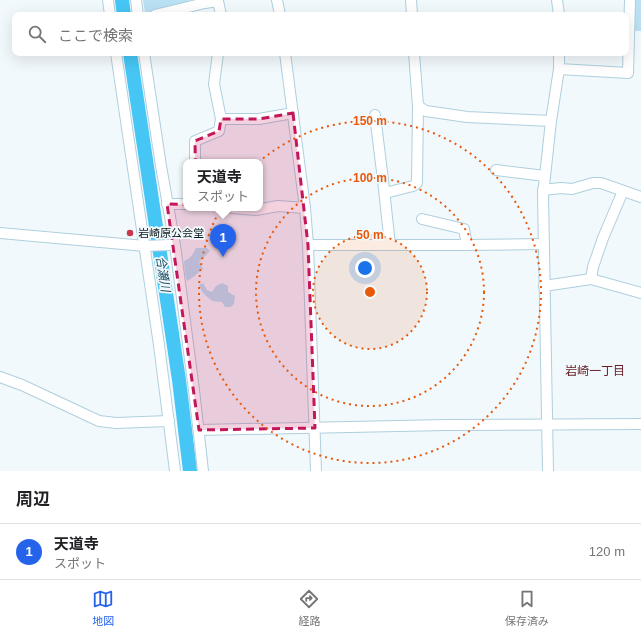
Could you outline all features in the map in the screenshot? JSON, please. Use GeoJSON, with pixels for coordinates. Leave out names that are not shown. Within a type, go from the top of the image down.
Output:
{"type":"FeatureCollection","features":[{"type":"Feature","properties":{"kind":"street"},"geometry":{"type":"LineString","coordinates":[[108,0],[110,12]]}},
{"type":"Feature","properties":{"kind":"street"},"geometry":{"type":"LineString","coordinates":[[136,0],[138,12]]}},
{"type":"Feature","properties":{"kind":"street"},"geometry":{"type":"LineString","coordinates":[[277,0],[279,12]]}},
{"type":"Feature","properties":{"kind":"street"},"geometry":{"type":"LineString","coordinates":[[411,0],[412,12]]}},
{"type":"Feature","properties":{"kind":"street"},"geometry":{"type":"LineString","coordinates":[[557,0],[559,12]]}},
{"type":"Feature","properties":{"kind":"street"},"geometry":{"type":"LineString","coordinates":[[629,36],[630,0]]}},
{"type":"Feature","properties":{"kind":"street"},"geometry":{"type":"LineString","coordinates":[[165,12],[196,3],[218,1],[220,12]]}},
{"type":"Feature","properties":{"kind":"street"},"geometry":{"type":"LineString","coordinates":[[116,56],[159,345],[175,471]]}},
{"type":"Feature","properties":{"kind":"street"},"geometry":{"type":"LineString","coordinates":[[144,56],[160,166],[175,245],[203,471]]}},
{"type":"Feature","properties":{"kind":"street"},"geometry":{"type":"LineString","coordinates":[[195,159],[195,141],[219,131],[221,119],[214,84],[218,56]]}},
{"type":"Feature","properties":{"kind":"street"},"geometry":{"type":"LineString","coordinates":[[285,56],[305,208],[308,245],[316,471]]}},
{"type":"Feature","properties":{"kind":"street"},"geometry":{"type":"LineString","coordinates":[[385,193],[413,186],[418,183],[418,106],[414,56]]}},
{"type":"Feature","properties":{"kind":"street"},"geometry":{"type":"LineString","coordinates":[[548,471],[543,190],[559,69],[559,56]]}},
{"type":"Feature","properties":{"kind":"street"},"geometry":{"type":"LineString","coordinates":[[559,69],[628,73],[628,56]]}},
{"type":"Feature","properties":{"kind":"street"},"geometry":{"type":"LineString","coordinates":[[418,106],[426,111],[467,118],[551,121]]}},
{"type":"Feature","properties":{"kind":"street"},"geometry":{"type":"LineString","coordinates":[[221,119],[259,119],[293,113]]}},
{"type":"Feature","properties":{"kind":"street"},"geometry":{"type":"LineString","coordinates":[[375,115],[390,245]]}},
{"type":"Feature","properties":{"kind":"street"},"geometry":{"type":"LineString","coordinates":[[496,170],[545,176]]}},
{"type":"Feature","properties":{"kind":"street"},"geometry":{"type":"LineString","coordinates":[[543,190],[561,188],[572,189],[592,183],[601,183],[641,197]]}},
{"type":"Feature","properties":{"kind":"street"},"geometry":{"type":"LineString","coordinates":[[591,279],[593,267],[603,238],[623,191]]}},
{"type":"Feature","properties":{"kind":"street"},"geometry":{"type":"LineString","coordinates":[[167,204],[183,204]]}},
{"type":"Feature","properties":{"kind":"street"},"geometry":{"type":"LineString","coordinates":[[263,209],[278,206],[305,208]]}},
{"type":"Feature","properties":{"kind":"street"},"geometry":{"type":"LineString","coordinates":[[422,219],[464,229],[467,245]]}},
{"type":"Feature","properties":{"kind":"street"},"geometry":{"type":"LineString","coordinates":[[0,233],[145,246],[169,245]]}},
{"type":"Feature","properties":{"kind":"street"},"geometry":{"type":"LineString","coordinates":[[308,245],[543,244]]}},
{"type":"Feature","properties":{"kind":"street"},"geometry":{"type":"LineString","coordinates":[[544,286],[591,279],[641,293]]}},
{"type":"Feature","properties":{"kind":"street"},"geometry":{"type":"LineString","coordinates":[[0,377],[22,385],[99,421],[116,423],[169,421]]}},
{"type":"Feature","properties":{"kind":"street"},"geometry":{"type":"LineString","coordinates":[[199,430],[547,424],[641,424]]}},
{"type":"Feature","properties":{"kind":"highlighted area"},"geometry":{"type":"Polygon","coordinates":[[[293,113],[308,245],[315,428],[199,430],[167,204],[196,205],[195,141],[219,131],[221,119],[259,119],[293,113]]]}},
{"type":"Feature","properties":{"kind":"shaded area"},"geometry":{"type":"Polygon","coordinates":[[[143,0],[189,0],[189,3],[145,12],[143,0]]]}},
{"type":"Feature","properties":{"kind":"shaded area"},"geometry":{"type":"Polygon","coordinates":[[[634,0],[641,0],[641,31],[634,31],[634,0]]]}},
{"type":"Feature","properties":{"kind":"shaded area"},"geometry":{"type":"Polygon","coordinates":[[[196,248],[207,248],[210,251],[199,262],[203,269],[187,281],[184,261],[192,256],[196,248]]]}},
{"type":"Feature","properties":{"kind":"shaded area"},"geometry":{"type":"Polygon","coordinates":[[[203,283],[207,290],[212,292],[216,286],[222,283],[228,286],[228,292],[235,296],[234,304],[231,307],[225,307],[222,302],[212,301],[200,288],[199,285],[203,283]]]}},
{"type":"Feature","properties":{"kind":"waterway","name":"合瀬川"},"geometry":{"type":"LineString","coordinates":[[122,0],[124,12]]}},
{"type":"Feature","properties":{"kind":"waterway","name":"合瀬川"},"geometry":{"type":"LineString","coordinates":[[130,56],[179,380],[190,471]]}},
{"type":"Feature","properties":{"kind":"place","name":"岩崎原公会堂"},"geometry":{"type":"Point","coordinates":[130,233]}},
{"type":"Feature","properties":{"kind":"place","name":"天道寺"},"geometry":{"type":"Point","coordinates":[223,257]}},
{"type":"Feature","properties":{"kind":"district","name":"岩崎一丁目"},"geometry":{"type":"Point","coordinates":[595,371]}}]}
